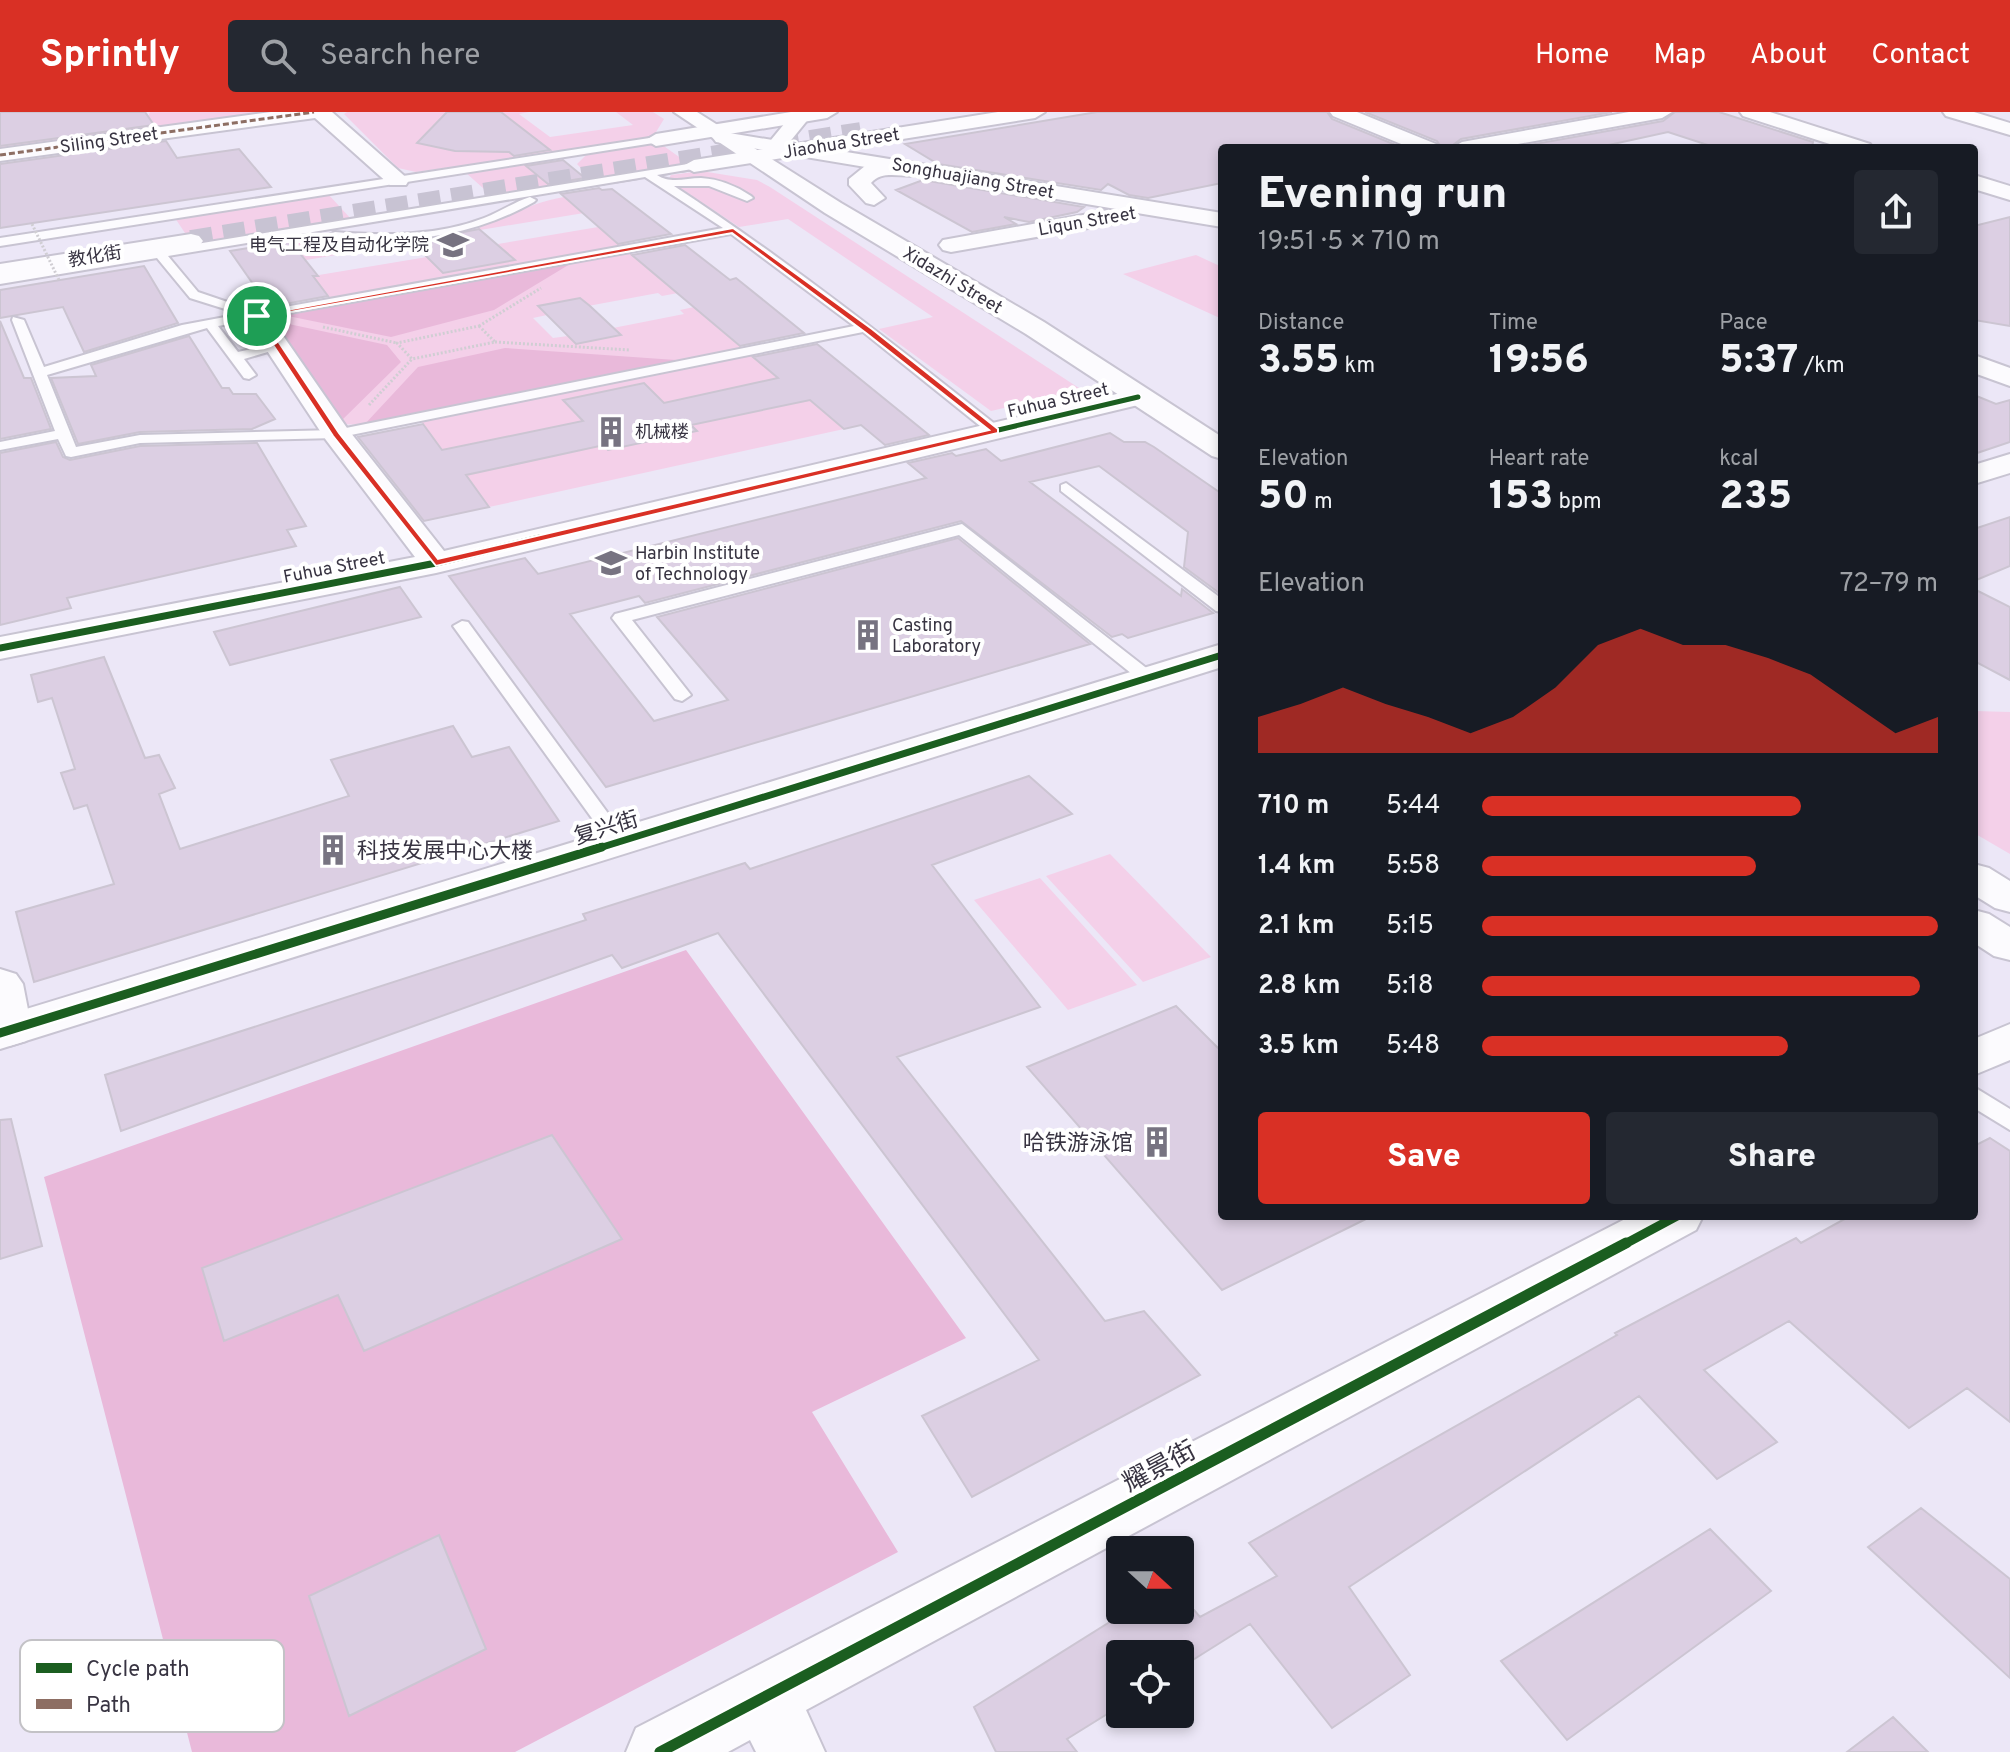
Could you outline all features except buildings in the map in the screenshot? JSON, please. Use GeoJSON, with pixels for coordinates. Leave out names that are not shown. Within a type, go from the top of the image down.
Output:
{"type":"FeatureCollection","features":[{"type":"Feature","properties":{"kind":"main road"},"geometry":{"type":"LineString","coordinates":[[323,112],[398,180]]}},
{"type":"Feature","properties":{"kind":"main road","name":"Siling Street"},"geometry":{"type":"LineString","coordinates":[[0,155],[323,112]]}},
{"type":"Feature","properties":{"kind":"main road","name":"Xidazhi Street"},"geometry":{"type":"LineString","coordinates":[[684,112],[752,157],[1035,328],[1218,447]]}},
{"type":"Feature","properties":{"kind":"main road","name":"Jiaohua Street"},"geometry":{"type":"LineString","coordinates":[[845,122],[917,112]]}},
{"type":"Feature","properties":{"kind":"main road","name":"Jiaohua Street"},"geometry":{"type":"LineString","coordinates":[[656,140],[717,134],[743,118],[802,114],[845,122],[961,112]]}},
{"type":"Feature","properties":{"kind":"main road"},"geometry":{"type":"LineString","coordinates":[[845,122],[993,112]]}},
{"type":"Feature","properties":{"kind":"main road","name":"Jiaohua Street"},"geometry":{"type":"LineString","coordinates":[[694,166],[752,157],[789,145],[1035,112]]}},
{"type":"Feature","properties":{"kind":"main road"},"geometry":{"type":"LineString","coordinates":[[1340,112],[1419,144]]}},
{"type":"Feature","properties":{"kind":"main road"},"geometry":{"type":"LineString","coordinates":[[1484,144],[1662,112]]}},
{"type":"Feature","properties":{"kind":"main road"},"geometry":{"type":"LineString","coordinates":[[1750,112],[1850,144]]}},
{"type":"Feature","properties":{"kind":"main road"},"geometry":{"type":"LineString","coordinates":[[1953,112],[2010,129]]}},
{"type":"Feature","properties":{"kind":"main road"},"geometry":{"type":"LineString","coordinates":[[789,145],[802,114]]}},
{"type":"Feature","properties":{"kind":"main road","name":"Xidazhi Street"},"geometry":{"type":"LineString","coordinates":[[743,118],[900,214]]}},
{"type":"Feature","properties":{"kind":"main road","name":"Songhuajiang Street"},"geometry":{"type":"LineString","coordinates":[[717,134],[1218,219]]}},
{"type":"Feature","properties":{"kind":"main road"},"geometry":{"type":"LineString","coordinates":[[874,198],[860,185],[864,175],[885,168],[918,169]]}},
{"type":"Feature","properties":{"kind":"main road"},"geometry":{"type":"LineString","coordinates":[[1978,183],[2010,193]]}},
{"type":"Feature","properties":{"kind":"main road","name":"Liqun Street"},"geometry":{"type":"LineString","coordinates":[[951,245],[1218,196]]}},
{"type":"Feature","properties":{"kind":"main road"},"geometry":{"type":"LineString","coordinates":[[1986,206],[2010,200]]}},
{"type":"Feature","properties":{"kind":"main road","name":"Xidazhi Street"},"geometry":{"type":"LineString","coordinates":[[926,229],[978,262]]}},
{"type":"Feature","properties":{"kind":"main road"},"geometry":{"type":"LineString","coordinates":[[0,256],[184,231]]}},
{"type":"Feature","properties":{"kind":"main road","name":"教化街"},"geometry":{"type":"LineString","coordinates":[[0,249],[184,231]]}},
{"type":"Feature","properties":{"kind":"main road","name":"教化街"},"geometry":{"type":"LineString","coordinates":[[0,268],[184,231]]}},
{"type":"Feature","properties":{"kind":"main road"},"geometry":{"type":"LineString","coordinates":[[257,316],[336,434],[436,563]]}},
{"type":"Feature","properties":{"kind":"main road"},"geometry":{"type":"LineString","coordinates":[[1978,365],[2010,378]]}},
{"type":"Feature","properties":{"kind":"main road","name":"Fuhua Street"},"geometry":{"type":"LineString","coordinates":[[0,648],[436,563],[1138,397]]}},
{"type":"Feature","properties":{"kind":"main road"},"geometry":{"type":"LineString","coordinates":[[1978,474],[2010,463]]}},
{"type":"Feature","properties":{"kind":"main road","name":"复兴街"},"geometry":{"type":"LineString","coordinates":[[5,1031],[1218,656]]}},
{"type":"Feature","properties":{"kind":"main road"},"geometry":{"type":"LineString","coordinates":[[1978,879],[2010,899]]}},
{"type":"Feature","properties":{"kind":"main road"},"geometry":{"type":"LineString","coordinates":[[1978,926],[2010,946]]}},
{"type":"Feature","properties":{"kind":"main road"},"geometry":{"type":"LineString","coordinates":[[0,984],[5,1031]]}},
{"type":"Feature","properties":{"kind":"main road"},"geometry":{"type":"LineString","coordinates":[[1978,1057],[2010,1040]]}},
{"type":"Feature","properties":{"kind":"main road","name":"耀景街"},"geometry":{"type":"LineString","coordinates":[[660,1752],[777,1725],[1670,1220]]}},
{"type":"Feature","properties":{"kind":"lane"},"geometry":{"type":"LineString","coordinates":[[0,242],[656,140]]}},
{"type":"Feature","properties":{"kind":"lane"},"geometry":{"type":"LineString","coordinates":[[0,280],[694,166]]}},
{"type":"Feature","properties":{"kind":"lane"},"geometry":{"type":"LineString","coordinates":[[649,175],[733,230],[865,328],[995,431]]}},
{"type":"Feature","properties":{"kind":"lane"},"geometry":{"type":"LineString","coordinates":[[666,184],[713,182],[731,186],[747,198]]}},
{"type":"Feature","properties":{"kind":"lane"},"geometry":{"type":"LineString","coordinates":[[311,230],[344,236],[382,237],[463,228],[507,213],[536,193]]}},
{"type":"Feature","properties":{"kind":"lane"},"geometry":{"type":"LineString","coordinates":[[39,373],[210,324],[733,230]]}},
{"type":"Feature","properties":{"kind":"lane"},"geometry":{"type":"LineString","coordinates":[[160,254],[194,295],[257,316]]}},
{"type":"Feature","properties":{"kind":"lane"},"geometry":{"type":"LineString","coordinates":[[18,320],[71,453],[140,439],[336,434],[865,328]]}},
{"type":"Feature","properties":{"kind":"lane"},"geometry":{"type":"LineString","coordinates":[[210,324],[249,375]]}},
{"type":"Feature","properties":{"kind":"lane"},"geometry":{"type":"LineString","coordinates":[[235,357],[278,347]]}},
{"type":"Feature","properties":{"kind":"lane"},"geometry":{"type":"LineString","coordinates":[[0,446],[64,434]]}},
{"type":"Feature","properties":{"kind":"lane"},"geometry":{"type":"LineString","coordinates":[[1066,488],[1218,604]]}},
{"type":"Feature","properties":{"kind":"lane"},"geometry":{"type":"LineString","coordinates":[[682,695],[621,618],[962,529],[1148,678]]}},
{"type":"Feature","properties":{"kind":"lane"},"geometry":{"type":"LineString","coordinates":[[462,626],[619,842]]}},
{"type":"Feature","properties":{"kind":"lane"},"geometry":{"type":"LineString","coordinates":[[1978,1099],[2010,1121]]}},
{"type":"Feature","properties":{"kind":"path"},"geometry":{"type":"LineString","coordinates":[[32,224],[59,280]]}},
{"type":"Feature","properties":{"kind":"path"},"geometry":{"type":"LineString","coordinates":[[257,316],[397,343],[479,326],[495,342]]}},
{"type":"Feature","properties":{"kind":"path"},"geometry":{"type":"LineString","coordinates":[[336,434],[350,425],[412,359],[495,342],[632,350]]}},
{"type":"Feature","properties":{"kind":"path"},"geometry":{"type":"LineString","coordinates":[[397,343],[412,359]]}},
{"type":"Feature","properties":{"kind":"shaded area"},"geometry":{"type":"Polygon","coordinates":[[[150,112],[300,112],[0,154],[0,136],[148,117],[150,112]]]}},
{"type":"Feature","properties":{"kind":"shaded area"},"geometry":{"type":"Polygon","coordinates":[[[529,112],[519,114],[550,137],[633,125],[616,112],[653,112],[664,119],[653,137],[644,140],[416,172],[398,168],[344,114],[529,112]]]}},
{"type":"Feature","properties":{"kind":"shaded area"},"geometry":{"type":"Polygon","coordinates":[[[661,144],[689,164],[614,176],[586,171],[577,164],[587,154],[661,144]]]}},
{"type":"Feature","properties":{"kind":"shaded area"},"geometry":{"type":"Polygon","coordinates":[[[551,159],[579,183],[493,197],[465,172],[551,159]]]}},
{"type":"Feature","properties":{"kind":"shaded area"},"geometry":{"type":"Polygon","coordinates":[[[701,171],[757,180],[770,187],[1079,388],[1070,393],[991,411],[879,329],[933,317],[788,219],[739,227],[668,180],[671,175],[701,171]]]}},
{"type":"Feature","properties":{"kind":"shaded area"},"geometry":{"type":"Polygon","coordinates":[[[328,194],[352,220],[193,245],[175,218],[328,194]]]}},
{"type":"Feature","properties":{"kind":"shaded area"},"geometry":{"type":"Polygon","coordinates":[[[564,197],[584,213],[477,228],[531,206],[564,197]]]}},
{"type":"Feature","properties":{"kind":"shaded area"},"geometry":{"type":"Polygon","coordinates":[[[604,226],[629,246],[330,298],[313,276],[427,257],[443,273],[514,260],[498,244],[604,226]]]}},
{"type":"Feature","properties":{"kind":"shaded area"},"geometry":{"type":"Polygon","coordinates":[[[313,238],[405,240],[408,243],[306,260],[290,241],[313,238]]]}},
{"type":"Feature","properties":{"kind":"shaded area"},"geometry":{"type":"Polygon","coordinates":[[[626,250],[678,293],[662,296],[658,293],[588,306],[579,298],[539,306],[547,315],[533,318],[553,338],[568,336],[576,344],[620,335],[613,328],[684,314],[680,310],[694,307],[744,349],[364,425],[338,424],[270,320],[278,314],[626,250]]]}},
{"type":"Feature","properties":{"kind":"shaded area"},"geometry":{"type":"Polygon","coordinates":[[[1196,255],[1218,265],[1218,317],[1123,274],[1196,255]]]}},
{"type":"Feature","properties":{"kind":"shaded area"},"geometry":{"type":"Polygon","coordinates":[[[580,258],[494,310],[391,337],[278,314],[580,258]]]}},
{"type":"Feature","properties":{"kind":"shaded area"},"geometry":{"type":"Polygon","coordinates":[[[270,320],[387,345],[401,362],[338,424],[270,320]]]}},
{"type":"Feature","properties":{"kind":"shaded area"},"geometry":{"type":"Polygon","coordinates":[[[505,348],[690,361],[364,425],[418,367],[505,348]]]}},
{"type":"Feature","properties":{"kind":"shaded area"},"geometry":{"type":"Polygon","coordinates":[[[752,352],[781,377],[664,403],[644,383],[583,421],[442,451],[420,420],[752,352]]]}},
{"type":"Feature","properties":{"kind":"shaded area"},"geometry":{"type":"Polygon","coordinates":[[[810,400],[844,429],[489,507],[466,475],[604,445],[608,450],[696,431],[691,425],[810,400]]]}},
{"type":"Feature","properties":{"kind":"shaded area"},"geometry":{"type":"Polygon","coordinates":[[[1978,711],[2010,712],[2010,854],[1978,835],[1978,711]]]}},
{"type":"Feature","properties":{"kind":"shaded area"},"geometry":{"type":"Polygon","coordinates":[[[1110,854],[1211,957],[1143,982],[1046,876],[1110,854]]]}},
{"type":"Feature","properties":{"kind":"shaded area"},"geometry":{"type":"Polygon","coordinates":[[[1040,878],[1137,985],[1068,1010],[974,900],[1040,878]]]}},
{"type":"Feature","properties":{"kind":"shaded area"},"geometry":{"type":"Polygon","coordinates":[[[686,950],[966,1338],[812,1412],[898,1552],[515,1752],[192,1752],[187,1732],[284,1732],[284,1640],[163,1640],[44,1177],[686,950]]]}},
{"type":"Feature","properties":{"kind":"tunnel"},"geometry":{"type":"LineString","coordinates":[[191,241],[861,133]]}},
{"type":"Feature","properties":{"kind":"marked path"},"geometry":{"type":"LineString","coordinates":[[0,155],[314,112]]}},
{"type":"Feature","properties":{"kind":"cycle path"},"geometry":{"type":"LineString","coordinates":[[0,648],[436,563],[1138,397]]}},
{"type":"Feature","properties":{"kind":"cycle path"},"geometry":{"type":"LineString","coordinates":[[0,1033],[1218,656]]}},
{"type":"Feature","properties":{"kind":"cycle path"},"geometry":{"type":"LineString","coordinates":[[660,1752],[1669,1220]]}},
{"type":"Feature","properties":{"kind":"place","name":"电气工程及自动化学院"},"geometry":{"type":"Point","coordinates":[453,245]}},
{"type":"Feature","properties":{"kind":"place","name":"机械楼"},"geometry":{"type":"Point","coordinates":[611,432]}},
{"type":"Feature","properties":{"kind":"place","name":"Harbin Institute of Technology"},"geometry":{"type":"Point","coordinates":[611,563]}},
{"type":"Feature","properties":{"kind":"place","name":"Casting Laboratory"},"geometry":{"type":"Point","coordinates":[868,635]}},
{"type":"Feature","properties":{"kind":"place","name":"科技发展中心大楼"},"geometry":{"type":"Point","coordinates":[333,850]}},
{"type":"Feature","properties":{"kind":"place","name":"哈铁游泳馆"},"geometry":{"type":"Point","coordinates":[1157,1142]}},
{"type":"Feature","properties":{"kind":"route"},"geometry":{"type":"LineString","coordinates":[[733,230],[869,331],[995,431],[436,563],[336,434],[257,316],[733,230]]}}]}
